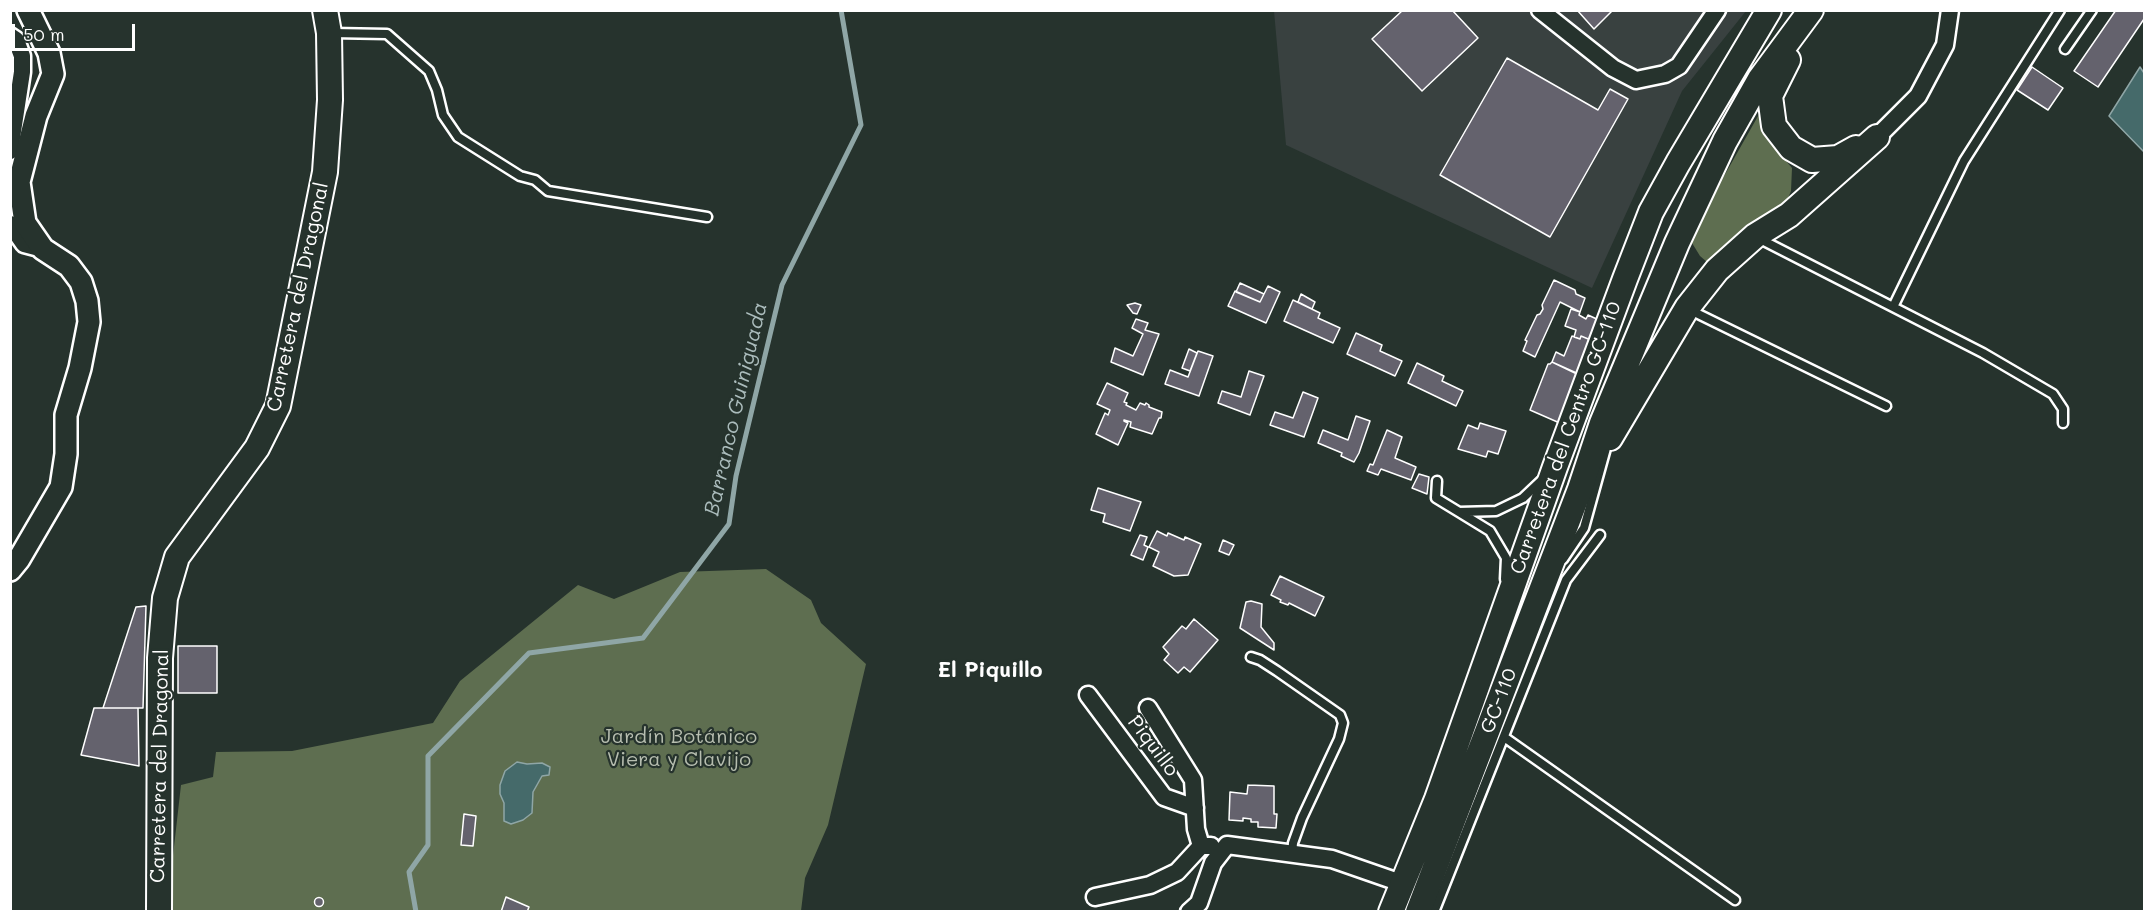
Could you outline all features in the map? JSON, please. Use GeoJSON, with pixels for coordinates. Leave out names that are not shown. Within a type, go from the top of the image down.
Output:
{"type":"FeatureCollection","features":[{"type":"Feature","properties":{"kind":"main road","name":"Carretera del Centro GC-110"},"geometry":{"type":"LineString","coordinates":[[1404,884],[1437,799],[1624,279],[1651,212],[1769,10]]}},
{"type":"Feature","properties":{"kind":"main road","name":"Carretera del Centro GC-110"},"geometry":{"type":"LineString","coordinates":[[1580,489],[1602,423],[1677,243],[1725,141],[1760,79],[1811,10]]}},
{"type":"Feature","properties":{"kind":"main road"},"geometry":{"type":"LineString","coordinates":[[1789,215],[1801,192],[1802,171],[1791,148],[1774,126],[1770,96],[1811,10]]}},
{"type":"Feature","properties":{"kind":"main road","name":"Carretera del Dragonal"},"geometry":{"type":"LineString","coordinates":[[159,912],[160,658],[165,598],[177,556],[257,448],[279,406],[325,172],[330,100],[327,22]]}},
{"type":"Feature","properties":{"kind":"main road"},"geometry":{"type":"LineString","coordinates":[[1791,148],[1812,160],[1838,158],[1877,137]]}},
{"type":"Feature","properties":{"kind":"main road"},"geometry":{"type":"LineString","coordinates":[[1580,489],[1687,308],[1717,270],[1755,236],[1789,215],[1877,137]]}},
{"type":"Feature","properties":{"kind":"main road","name":"GC-110"},"geometry":{"type":"LineString","coordinates":[[1418,912],[1580,489]]}},
{"type":"Feature","properties":{"kind":"main road","name":"GC-110"},"geometry":{"type":"LineString","coordinates":[[1391,912],[1404,884]]}},
{"type":"Feature","properties":{"kind":"street"},"geometry":{"type":"LineString","coordinates":[[28,10],[49,53],[53,74],[36,116],[19,182],[25,223],[43,249]]}},
{"type":"Feature","properties":{"kind":"street"},"geometry":{"type":"LineString","coordinates":[[1540,10],[1613,68],[1636,80],[1665,74],[1679,66],[1717,10]]}},
{"type":"Feature","properties":{"kind":"street"},"geometry":{"type":"LineString","coordinates":[[1877,137],[1918,96],[1945,45],[1950,10]]}},
{"type":"Feature","properties":{"kind":"street"},"geometry":{"type":"LineString","coordinates":[[10,36],[16,40],[22,56],[22,72],[10,151]]}},
{"type":"Feature","properties":{"kind":"street"},"geometry":{"type":"LineString","coordinates":[[10,224],[24,244],[43,249],[69,266],[81,282],[87,301],[89,322],[80,368],[66,415],[66,454],[61,487],[19,559],[10,570]]}},
{"type":"Feature","properties":{"kind":"street","name":"Piquillo"},"geometry":{"type":"LineString","coordinates":[[1088,695],[1164,797],[1195,808]]}},
{"type":"Feature","properties":{"kind":"street"},"geometry":{"type":"LineString","coordinates":[[1148,708],[1192,780],[1196,829],[1201,846]]}},
{"type":"Feature","properties":{"kind":"street"},"geometry":{"type":"LineString","coordinates":[[1095,897],[1150,885],[1177,872],[1201,846],[1227,845],[1332,859],[1404,884]]}},
{"type":"Feature","properties":{"kind":"street"},"geometry":{"type":"LineString","coordinates":[[1189,912],[1199,903],[1213,863],[1227,845]]}},
{"type":"Feature","properties":{"kind":"lane"},"geometry":{"type":"LineString","coordinates":[[1893,307],[1964,161],[2060,10]]}},
{"type":"Feature","properties":{"kind":"lane"},"geometry":{"type":"LineString","coordinates":[[2065,49],[2092,10]]}},
{"type":"Feature","properties":{"kind":"lane"},"geometry":{"type":"LineString","coordinates":[[327,22],[387,34],[429,71],[437,90],[443,116],[458,137],[520,176],[536,180],[548,191],[707,217]]}},
{"type":"Feature","properties":{"kind":"lane"},"geometry":{"type":"LineString","coordinates":[[1755,236],[1983,353],[2054,394],[2063,409],[2062,423]]}},
{"type":"Feature","properties":{"kind":"lane"},"geometry":{"type":"LineString","coordinates":[[1687,308],[1886,406]]}},
{"type":"Feature","properties":{"kind":"lane"},"geometry":{"type":"LineString","coordinates":[[1540,595],[1584,528],[1608,441]]}},
{"type":"Feature","properties":{"kind":"lane"},"geometry":{"type":"LineString","coordinates":[[1459,513],[1496,511],[1523,498],[1556,467]]}},
{"type":"Feature","properties":{"kind":"lane"},"geometry":{"type":"LineString","coordinates":[[1437,481],[1436,498],[1490,531],[1506,558],[1504,609]]}},
{"type":"Feature","properties":{"kind":"lane"},"geometry":{"type":"LineString","coordinates":[[1434,912],[1566,580],[1600,535]]}},
{"type":"Feature","properties":{"kind":"lane"},"geometry":{"type":"LineString","coordinates":[[1251,657],[1277,671],[1340,715],[1343,723],[1339,739],[1302,818],[1293,843],[1292,854]]}},
{"type":"Feature","properties":{"kind":"lane"},"geometry":{"type":"LineString","coordinates":[[1504,737],[1735,900]]}},
{"type":"Feature","properties":{"kind":"shaded area"},"geometry":{"type":"Polygon","coordinates":[[[1274,11],[1746,11],[1682,91],[1592,288],[1286,145],[1274,11]]]}},
{"type":"Feature","properties":{"kind":"green space"},"geometry":{"type":"Polygon","coordinates":[[[1762,109],[1778,151],[1792,168],[1791,191],[1786,203],[1715,260],[1707,262],[1692,243],[1719,185],[1762,109]]]}},
{"type":"Feature","properties":{"kind":"green space","name":"Jardín Botánico Viera y Clavijo"},"geometry":{"type":"Polygon","coordinates":[[[766,569],[811,600],[821,623],[866,664],[828,825],[805,878],[801,911],[170,912],[170,882],[181,785],[213,777],[216,752],[292,751],[433,723],[460,681],[578,585],[614,599],[680,572],[766,569]]]}},
{"type":"Feature","properties":{"kind":"water"},"geometry":{"type":"Polygon","coordinates":[[[2140,67],[2144,73],[2144,152],[2109,116],[2140,67]]]}},
{"type":"Feature","properties":{"kind":"water"},"geometry":{"type":"Polygon","coordinates":[[[517,762],[542,763],[550,767],[549,775],[542,776],[533,792],[532,813],[523,820],[511,824],[504,821],[504,803],[500,794],[500,785],[505,771],[517,762]]]}},
{"type":"Feature","properties":{"kind":"building"},"geometry":{"type":"Polygon","coordinates":[[[1403,10],[1452,10],[1478,38],[1422,91],[1372,39],[1403,10]]]}},
{"type":"Feature","properties":{"kind":"building"},"geometry":{"type":"Polygon","coordinates":[[[1577,10],[1613,10],[1594,29],[1577,10]]]}},
{"type":"Feature","properties":{"kind":"building"},"geometry":{"type":"Polygon","coordinates":[[[2116,10],[2144,10],[2144,19],[2098,87],[2074,71],[2116,10]]]}},
{"type":"Feature","properties":{"kind":"building"},"geometry":{"type":"Polygon","coordinates":[[[1507,58],[1598,110],[1610,89],[1628,99],[1550,237],[1440,175],[1507,58]]]}},
{"type":"Feature","properties":{"kind":"building"},"geometry":{"type":"Polygon","coordinates":[[[2032,67],[2063,88],[2048,110],[2017,90],[2032,67]]]}},
{"type":"Feature","properties":{"kind":"building"},"geometry":{"type":"Polygon","coordinates":[[[1554,280],[1575,290],[1576,294],[1585,298],[1580,312],[1560,302],[1535,357],[1523,351],[1527,341],[1525,340],[1537,315],[1543,309],[1542,305],[1554,280]]]}},
{"type":"Feature","properties":{"kind":"building"},"geometry":{"type":"Polygon","coordinates":[[[1240,283],[1264,294],[1260,302],[1236,292],[1240,283]]]}},
{"type":"Feature","properties":{"kind":"building"},"geometry":{"type":"Polygon","coordinates":[[[1268,286],[1280,292],[1266,323],[1228,306],[1235,291],[1260,302],[1268,286]]]}},
{"type":"Feature","properties":{"kind":"building"},"geometry":{"type":"Polygon","coordinates":[[[1301,294],[1315,302],[1312,309],[1298,302],[1301,294]]]}},
{"type":"Feature","properties":{"kind":"building"},"geometry":{"type":"Polygon","coordinates":[[[1293,300],[1320,313],[1318,318],[1340,328],[1333,343],[1284,321],[1293,300]]]}},
{"type":"Feature","properties":{"kind":"building"},"geometry":{"type":"Polygon","coordinates":[[[1135,303],[1141,305],[1137,314],[1133,313],[1127,305],[1135,303]]]}},
{"type":"Feature","properties":{"kind":"building"},"geometry":{"type":"Polygon","coordinates":[[[1571,309],[1580,312],[1579,315],[1586,319],[1588,315],[1601,321],[1593,341],[1581,336],[1580,339],[1574,337],[1576,330],[1565,326],[1571,309]]]}},
{"type":"Feature","properties":{"kind":"building"},"geometry":{"type":"Polygon","coordinates":[[[1136,319],[1148,323],[1145,330],[1159,334],[1143,375],[1111,362],[1115,348],[1133,356],[1143,334],[1132,328],[1136,319]]]}},
{"type":"Feature","properties":{"kind":"building"},"geometry":{"type":"Polygon","coordinates":[[[1356,333],[1382,345],[1380,351],[1402,361],[1395,376],[1347,354],[1356,333]]]}},
{"type":"Feature","properties":{"kind":"building"},"geometry":{"type":"Polygon","coordinates":[[[1572,336],[1580,339],[1581,336],[1593,341],[1579,375],[1552,362],[1556,352],[1564,356],[1572,336]]]}},
{"type":"Feature","properties":{"kind":"building"},"geometry":{"type":"Polygon","coordinates":[[[1189,349],[1197,353],[1190,371],[1182,368],[1189,349]]]}},
{"type":"Feature","properties":{"kind":"building"},"geometry":{"type":"Polygon","coordinates":[[[1198,351],[1213,356],[1199,396],[1165,384],[1170,370],[1188,377],[1198,351]]]}},
{"type":"Feature","properties":{"kind":"building"},"geometry":{"type":"Polygon","coordinates":[[[1552,362],[1581,375],[1562,424],[1530,410],[1548,364],[1552,362]]]}},
{"type":"Feature","properties":{"kind":"building"},"geometry":{"type":"Polygon","coordinates":[[[1417,363],[1444,376],[1442,381],[1463,391],[1456,406],[1408,383],[1417,363]]]}},
{"type":"Feature","properties":{"kind":"building"},"geometry":{"type":"Polygon","coordinates":[[[1249,371],[1264,376],[1250,415],[1218,403],[1222,391],[1241,397],[1249,371]]]}},
{"type":"Feature","properties":{"kind":"building"},"geometry":{"type":"Polygon","coordinates":[[[1107,383],[1128,393],[1124,402],[1127,403],[1126,405],[1136,410],[1140,403],[1145,405],[1146,403],[1149,407],[1162,412],[1152,434],[1130,427],[1131,422],[1124,420],[1128,423],[1118,445],[1096,434],[1105,413],[1108,415],[1110,410],[1097,404],[1107,383]]]}},
{"type":"Feature","properties":{"kind":"building"},"geometry":{"type":"Polygon","coordinates":[[[1303,392],[1318,398],[1304,437],[1270,425],[1275,412],[1293,418],[1303,392]]]}},
{"type":"Feature","properties":{"kind":"building"},"geometry":{"type":"Polygon","coordinates":[[[1356,416],[1370,421],[1354,462],[1341,456],[1342,453],[1318,443],[1323,430],[1348,440],[1356,416]]]}},
{"type":"Feature","properties":{"kind":"building"},"geometry":{"type":"Polygon","coordinates":[[[1480,423],[1506,431],[1498,454],[1488,451],[1486,457],[1458,449],[1468,425],[1478,429],[1480,423]]]}},
{"type":"Feature","properties":{"kind":"building"},"geometry":{"type":"Polygon","coordinates":[[[1387,430],[1402,437],[1395,458],[1416,467],[1411,480],[1381,469],[1378,475],[1367,471],[1370,464],[1373,465],[1387,430]]]}},
{"type":"Feature","properties":{"kind":"building"},"geometry":{"type":"Polygon","coordinates":[[[1419,474],[1429,477],[1427,494],[1412,488],[1419,474]]]}},
{"type":"Feature","properties":{"kind":"building"},"geometry":{"type":"Polygon","coordinates":[[[1098,488],[1141,502],[1130,531],[1103,522],[1105,514],[1091,510],[1098,488]]]}},
{"type":"Feature","properties":{"kind":"building"},"geometry":{"type":"Polygon","coordinates":[[[1157,531],[1184,540],[1185,537],[1201,544],[1188,575],[1174,576],[1153,566],[1159,552],[1149,547],[1157,531]]]}},
{"type":"Feature","properties":{"kind":"building"},"geometry":{"type":"Polygon","coordinates":[[[1140,535],[1147,537],[1144,545],[1148,547],[1143,560],[1131,555],[1140,535]]]}},
{"type":"Feature","properties":{"kind":"building"},"geometry":{"type":"Polygon","coordinates":[[[1223,540],[1234,545],[1229,555],[1219,551],[1223,540]]]}},
{"type":"Feature","properties":{"kind":"building"},"geometry":{"type":"Polygon","coordinates":[[[1280,576],[1324,597],[1315,616],[1289,603],[1288,605],[1280,602],[1281,600],[1271,595],[1280,576]]]}},
{"type":"Feature","properties":{"kind":"building"},"geometry":{"type":"Polygon","coordinates":[[[1246,602],[1262,604],[1261,627],[1274,643],[1274,650],[1240,628],[1246,602]]]}},
{"type":"Feature","properties":{"kind":"building"},"geometry":{"type":"Polygon","coordinates":[[[146,606],[143,708],[103,708],[136,607],[146,606]]]}},
{"type":"Feature","properties":{"kind":"building"},"geometry":{"type":"Polygon","coordinates":[[[1194,619],[1218,640],[1190,672],[1184,667],[1178,673],[1164,660],[1169,654],[1163,647],[1182,626],[1186,629],[1194,619]]]}},
{"type":"Feature","properties":{"kind":"building"},"geometry":{"type":"Polygon","coordinates":[[[178,646],[217,646],[217,693],[178,693],[178,646]]]}},
{"type":"Feature","properties":{"kind":"building"},"geometry":{"type":"Polygon","coordinates":[[[94,708],[138,708],[139,766],[81,755],[94,708]]]}},
{"type":"Feature","properties":{"kind":"building"},"geometry":{"type":"Polygon","coordinates":[[[1248,785],[1274,786],[1276,828],[1258,827],[1258,822],[1251,822],[1251,819],[1229,820],[1230,792],[1247,794],[1248,785]]]}},
{"type":"Feature","properties":{"kind":"building"},"geometry":{"type":"Polygon","coordinates":[[[464,814],[476,816],[473,846],[461,845],[464,814]]]}},
{"type":"Feature","properties":{"kind":"building"},"geometry":{"type":"Polygon","coordinates":[[[319,897],[324,902],[319,907],[314,902],[319,897]]]}},
{"type":"Feature","properties":{"kind":"building"},"geometry":{"type":"Polygon","coordinates":[[[506,897],[529,907],[527,912],[501,912],[506,897]]]}},
{"type":"Feature","properties":{"kind":"waterway","name":"Barranco Guiniguada"},"geometry":{"type":"LineString","coordinates":[[416,912],[409,872],[428,845],[428,756],[529,653],[643,638],[729,524],[736,476],[782,285],[861,125],[841,10]]}},
{"type":"Feature","properties":{"kind":"district","name":"El Piquillo"},"geometry":{"type":"Point","coordinates":[990,671]}}]}
